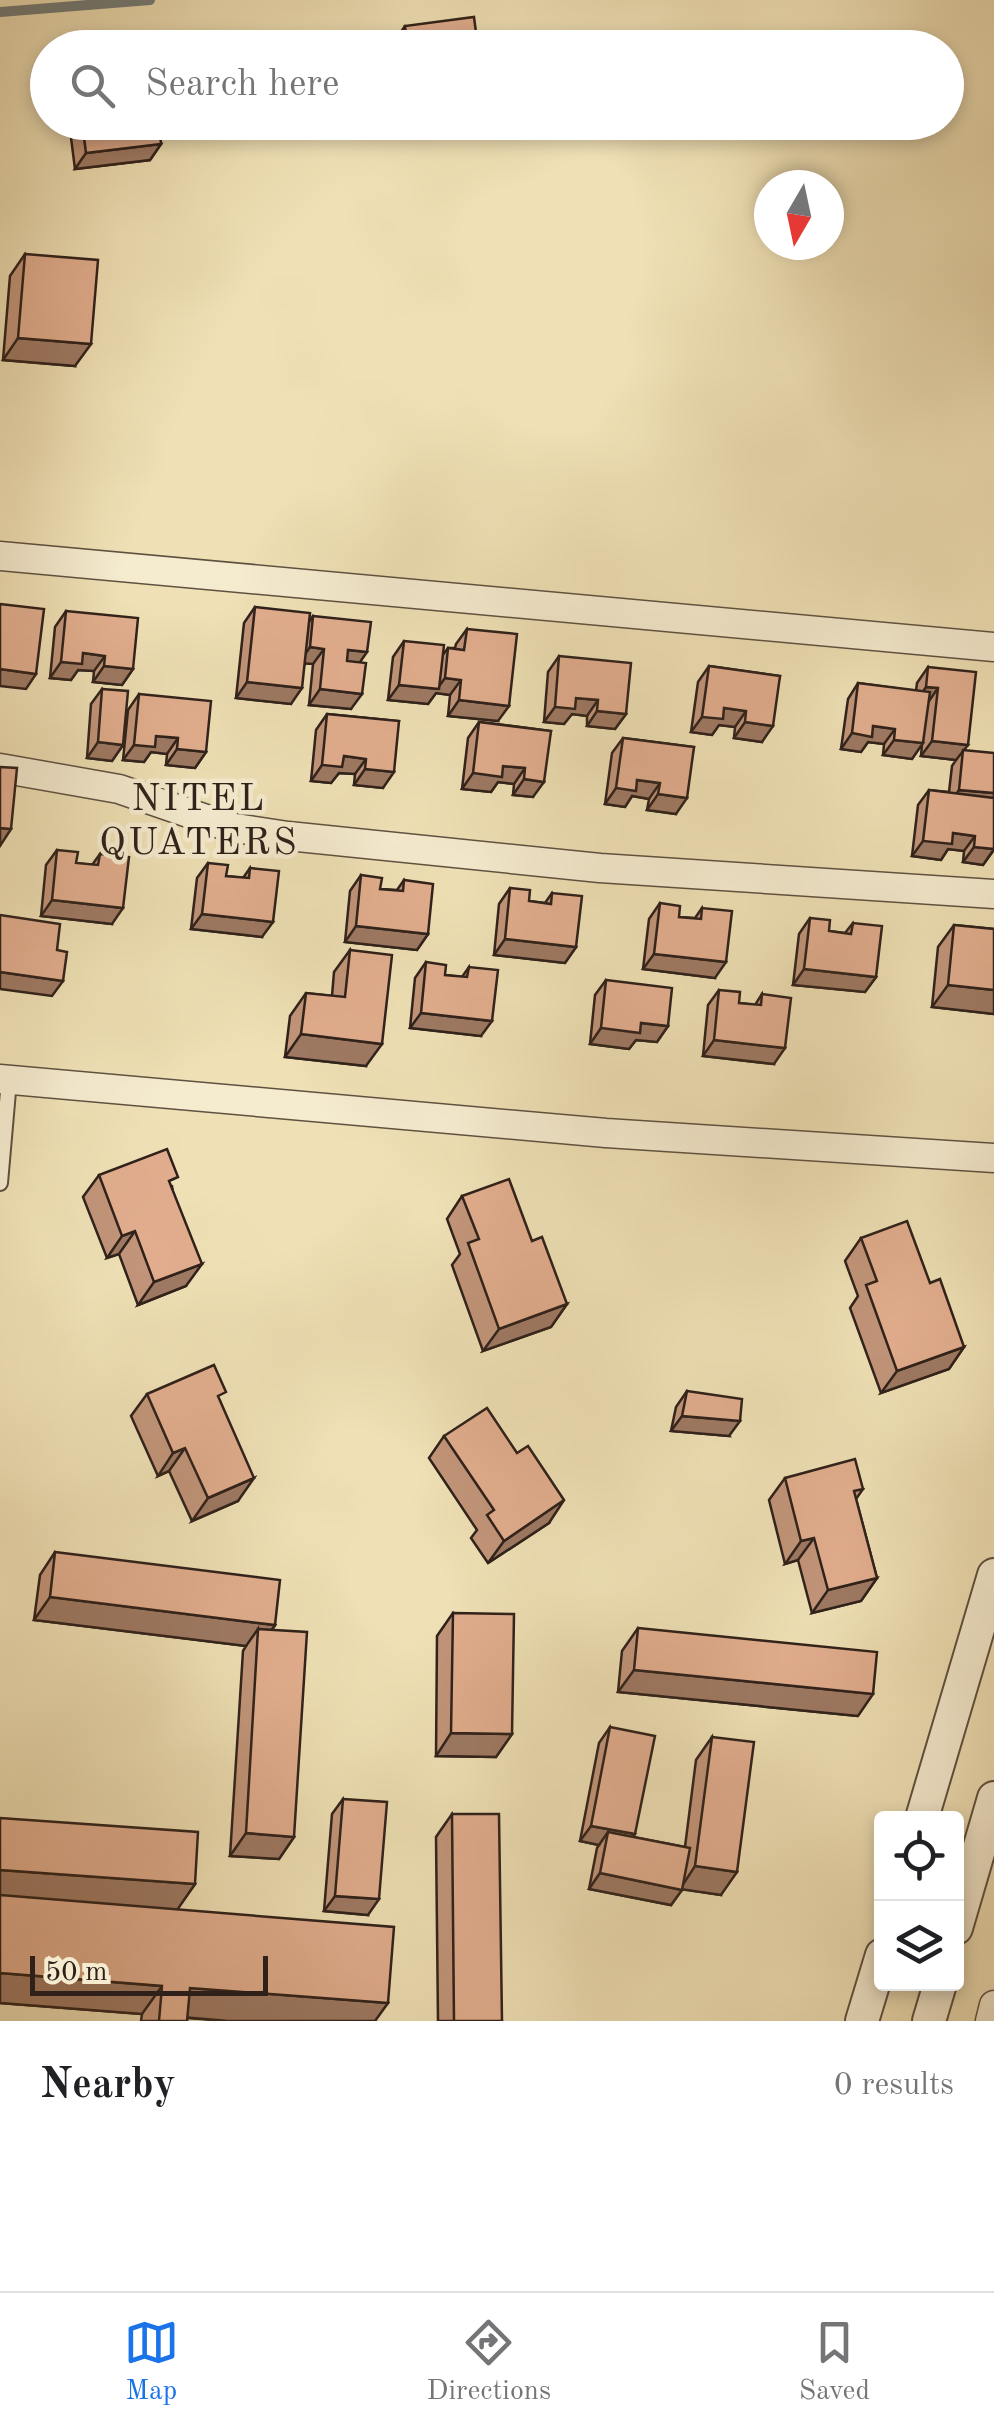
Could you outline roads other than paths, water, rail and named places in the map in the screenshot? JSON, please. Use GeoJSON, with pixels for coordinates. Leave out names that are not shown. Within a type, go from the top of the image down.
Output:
{"type":"FeatureCollection","features":[{"type":"Feature","properties":{"kind":"street"},"geometry":{"type":"LineString","coordinates":[[0,556],[994,647]]}},
{"type":"Feature","properties":{"kind":"street"},"geometry":{"type":"LineString","coordinates":[[0,768],[120,789],[230,827],[288,836],[600,868],[994,894]]}},
{"type":"Feature","properties":{"kind":"street"},"geometry":{"type":"LineString","coordinates":[[4,1079],[606,1133],[994,1158]]}},
{"type":"Feature","properties":{"kind":"street"},"geometry":{"type":"LineString","coordinates":[[924,1811],[994,1575]]}},
{"type":"Feature","properties":{"kind":"street"},"geometry":{"type":"LineString","coordinates":[[964,1901],[994,1798]]}},
{"type":"Feature","properties":{"kind":"street"},"geometry":{"type":"LineString","coordinates":[[862,2021],[874,1981]]}},
{"type":"Feature","properties":{"kind":"street"},"geometry":{"type":"LineString","coordinates":[[930,2021],[938,1991]]}},
{"type":"Feature","properties":{"kind":"street"},"geometry":{"type":"LineString","coordinates":[[990,2021],[994,2005]]}},
{"type":"Feature","properties":{"kind":"lane"},"geometry":{"type":"LineString","coordinates":[[0,1184],[4,1079]]}},
{"type":"Feature","properties":{"kind":"waterway"},"geometry":{"type":"LineString","coordinates":[[0,12],[150,0]]}},
{"type":"Feature","properties":{"kind":"district","name":"NITEL QUATERS"},"geometry":{"type":"Point","coordinates":[199,822]}}]}
